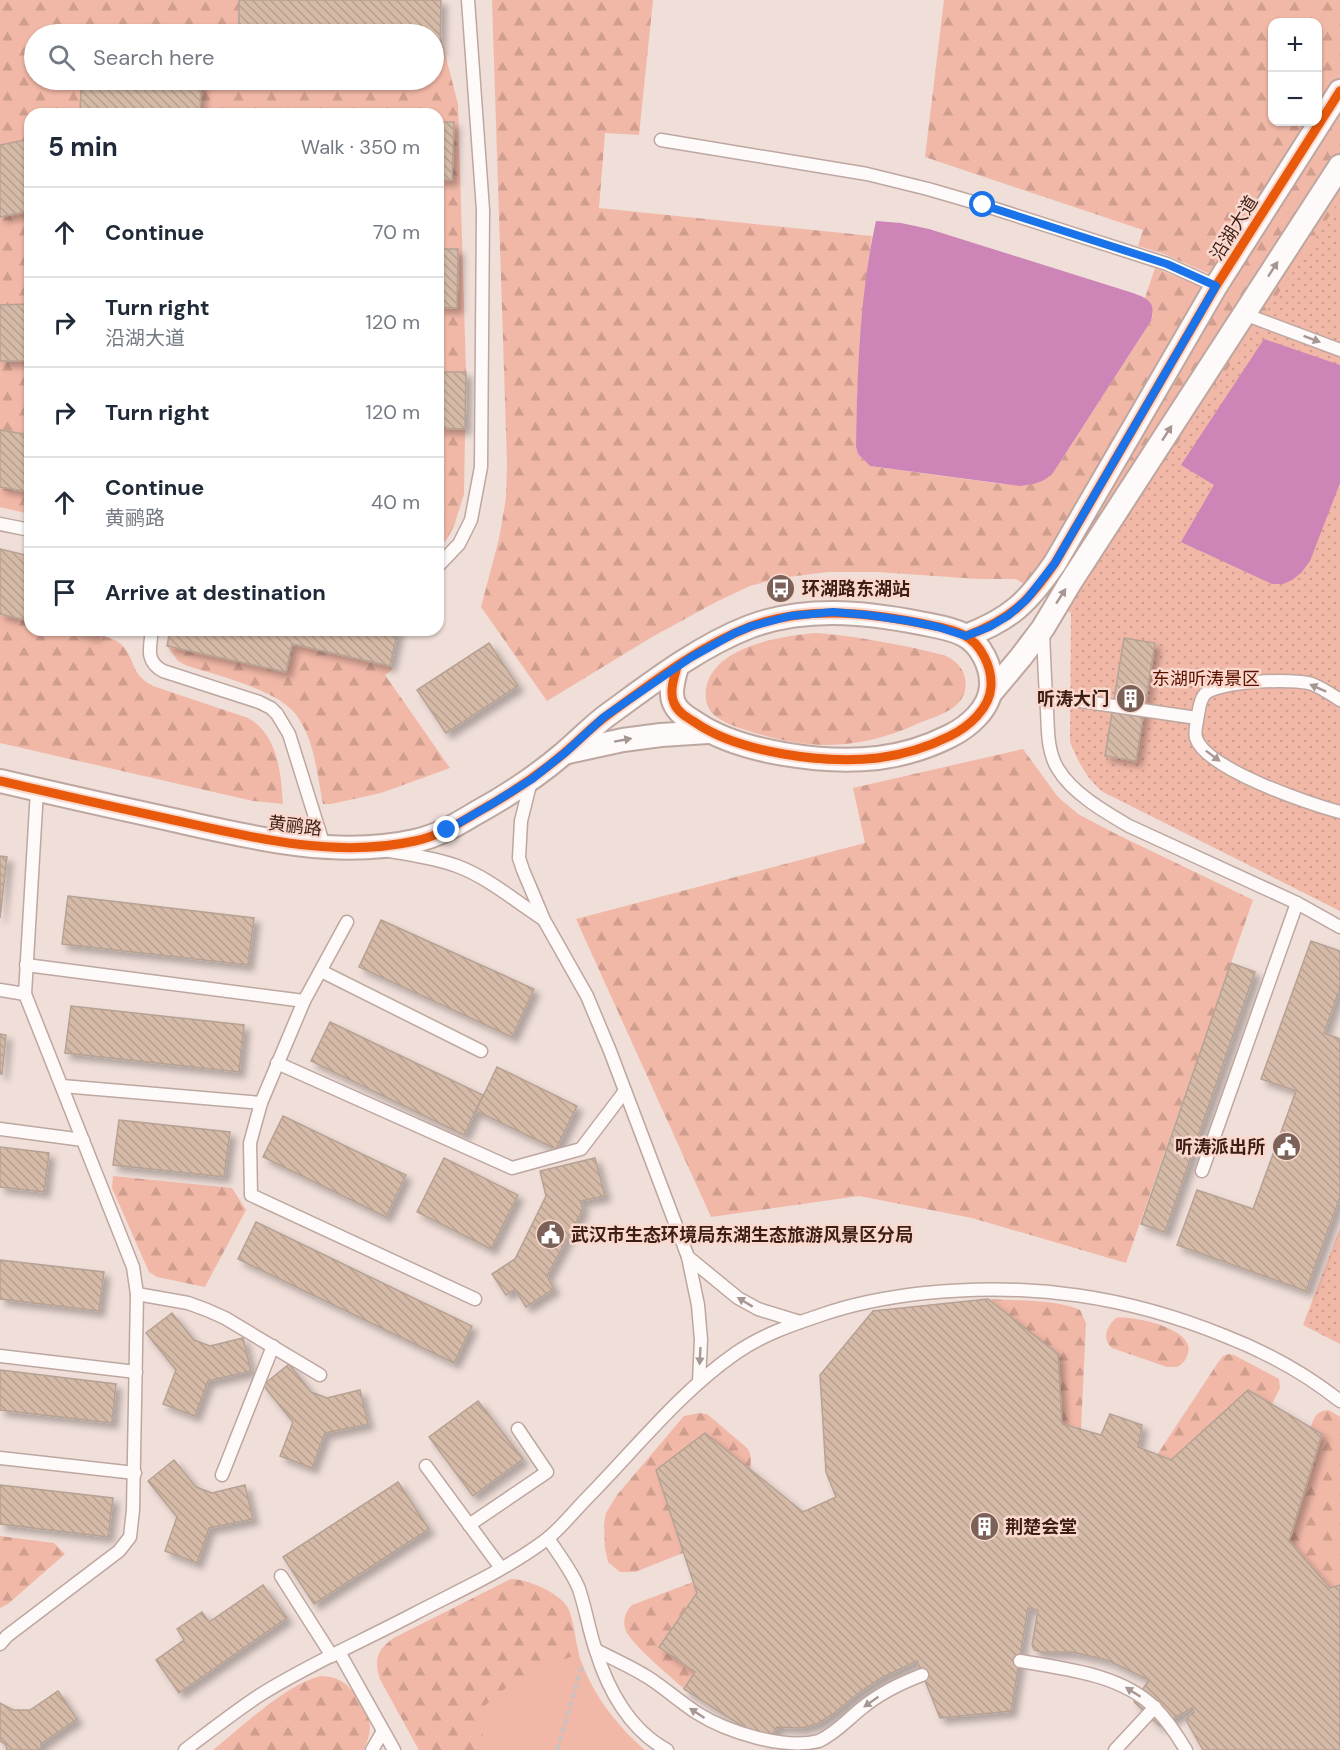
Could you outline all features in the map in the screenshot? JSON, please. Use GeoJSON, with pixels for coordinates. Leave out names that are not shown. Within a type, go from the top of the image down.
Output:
{"type":"FeatureCollection","features":[{"type":"Feature","properties":{"kind":"street","name":"沿湖大道"},"geometry":{"type":"LineString","coordinates":[[966,636],[989,627],[1009,615],[1042,582],[1216,286],[1340,91]]}},
{"type":"Feature","properties":{"kind":"street"},"geometry":{"type":"LineString","coordinates":[[990,694],[1043,628],[1340,166]]}},
{"type":"Feature","properties":{"kind":"street","name":"黄鹂路"},"geometry":{"type":"LineString","coordinates":[[0,782],[232,833],[324,846],[374,848],[416,841],[447,830],[492,804],[532,779],[604,717],[690,658],[752,626],[790,616],[833,612],[889,618],[938,627],[966,636]]}},
{"type":"Feature","properties":{"kind":"street"},"geometry":{"type":"LineString","coordinates":[[677,667],[672,691],[675,705],[681,713],[708,732],[740,743],[797,756],[854,760],[881,758],[938,742],[959,731],[985,706],[991,684],[988,666],[979,648],[966,636]]}},
{"type":"Feature","properties":{"kind":"street"},"geometry":{"type":"LineString","coordinates":[[566,752],[623,740],[708,732]]}},
{"type":"Feature","properties":{"kind":"lane"},"geometry":{"type":"LineString","coordinates":[[444,560],[459,544],[471,520],[481,467],[483,210],[468,0]]}},
{"type":"Feature","properties":{"kind":"lane"},"geometry":{"type":"LineString","coordinates":[[661,140],[867,174],[928,189],[1167,264],[1216,286]]}},
{"type":"Feature","properties":{"kind":"lane"},"geometry":{"type":"LineString","coordinates":[[1244,314],[1340,350]]}},
{"type":"Feature","properties":{"kind":"lane"},"geometry":{"type":"LineString","coordinates":[[0,524],[24,529]]}},
{"type":"Feature","properties":{"kind":"lane"},"geometry":{"type":"LineString","coordinates":[[1043,628],[1049,742],[1059,771],[1086,798],[1104,812],[1129,826],[1297,903],[1340,927]]}},
{"type":"Feature","properties":{"kind":"lane"},"geometry":{"type":"LineString","coordinates":[[151,636],[151,661],[163,671],[259,702],[278,714],[289,734],[324,846]]}},
{"type":"Feature","properties":{"kind":"lane"},"geometry":{"type":"LineString","coordinates":[[1340,700],[1326,690],[1310,684],[1295,682],[1270,681],[1221,686],[1209,690],[1202,696],[1195,736],[1200,745],[1217,760],[1263,786],[1340,812]]}},
{"type":"Feature","properties":{"kind":"lane"},"geometry":{"type":"LineString","coordinates":[[1046,696],[1197,718]]}},
{"type":"Feature","properties":{"kind":"lane"},"geometry":{"type":"LineString","coordinates":[[532,779],[521,821],[519,858],[544,920],[587,996],[688,1257],[698,1305],[701,1340],[699,1382]]}},
{"type":"Feature","properties":{"kind":"lane"},"geometry":{"type":"LineString","coordinates":[[0,1644],[7,1636],[126,1544],[132,1525],[135,1473],[137,1294],[133,1267],[25,994],[37,790]]}},
{"type":"Feature","properties":{"kind":"lane"},"geometry":{"type":"LineString","coordinates":[[374,848],[457,866],[501,889],[544,920]]}},
{"type":"Feature","properties":{"kind":"lane"},"geometry":{"type":"LineString","coordinates":[[1202,1171],[1297,903]]}},
{"type":"Feature","properties":{"kind":"lane"},"geometry":{"type":"LineString","coordinates":[[347,922],[304,1001],[261,1103],[249,1143],[251,1195],[476,1299]]}},
{"type":"Feature","properties":{"kind":"lane"},"geometry":{"type":"LineString","coordinates":[[26,965],[304,1001]]}},
{"type":"Feature","properties":{"kind":"lane"},"geometry":{"type":"LineString","coordinates":[[321,971],[481,1051]]}},
{"type":"Feature","properties":{"kind":"lane"},"geometry":{"type":"LineString","coordinates":[[0,990],[25,994]]}},
{"type":"Feature","properties":{"kind":"lane"},"geometry":{"type":"LineString","coordinates":[[277,1063],[512,1168],[581,1149],[625,1091]]}},
{"type":"Feature","properties":{"kind":"lane"},"geometry":{"type":"LineString","coordinates":[[62,1086],[261,1103]]}},
{"type":"Feature","properties":{"kind":"lane"},"geometry":{"type":"LineString","coordinates":[[0,1129],[83,1140]]}},
{"type":"Feature","properties":{"kind":"lane"},"geometry":{"type":"LineString","coordinates":[[688,1257],[738,1298],[758,1309],[800,1322]]}},
{"type":"Feature","properties":{"kind":"lane"},"geometry":{"type":"LineString","coordinates":[[185,1750],[261,1695],[501,1568],[548,1538],[699,1382],[733,1355],[771,1333],[849,1305],[908,1295],[998,1288],[1110,1299],[1202,1326],[1245,1344],[1288,1365],[1340,1401]]}},
{"type":"Feature","properties":{"kind":"lane"},"geometry":{"type":"LineString","coordinates":[[137,1294],[188,1303],[207,1310],[225,1318],[320,1375]]}},
{"type":"Feature","properties":{"kind":"lane"},"geometry":{"type":"LineString","coordinates":[[222,1475],[273,1346]]}},
{"type":"Feature","properties":{"kind":"lane"},"geometry":{"type":"LineString","coordinates":[[0,1356],[136,1372]]}},
{"type":"Feature","properties":{"kind":"lane"},"geometry":{"type":"LineString","coordinates":[[469,1525],[547,1472],[518,1429]]}},
{"type":"Feature","properties":{"kind":"lane"},"geometry":{"type":"LineString","coordinates":[[0,1458],[135,1473]]}},
{"type":"Feature","properties":{"kind":"lane"},"geometry":{"type":"LineString","coordinates":[[426,1466],[501,1568]]}},
{"type":"Feature","properties":{"kind":"lane"},"geometry":{"type":"LineString","coordinates":[[548,1538],[578,1587],[605,1678],[632,1721],[646,1735],[667,1750]]}},
{"type":"Feature","properties":{"kind":"lane"},"geometry":{"type":"LineString","coordinates":[[281,1576],[336,1654],[394,1750]]}},
{"type":"Feature","properties":{"kind":"lane"},"geometry":{"type":"LineString","coordinates":[[596,1650],[648,1677],[697,1713],[721,1727],[774,1745],[816,1747],[862,1707],[887,1690],[922,1675]]}},
{"type":"Feature","properties":{"kind":"lane"},"geometry":{"type":"LineString","coordinates":[[1020,1661],[1102,1678],[1129,1689],[1155,1707],[1186,1750]]}},
{"type":"Feature","properties":{"kind":"lane"},"geometry":{"type":"LineString","coordinates":[[1114,1750],[1155,1707]]}},
{"type":"Feature","properties":{"kind":"lane"},"geometry":{"type":"LineString","coordinates":[[372,1750],[383,1731]]}},
{"type":"Feature","properties":{"kind":"path"},"geometry":{"type":"LineString","coordinates":[[557,1750],[591,1634]]}},
{"type":"Feature","properties":{"kind":"green space"},"geometry":{"type":"Polygon","coordinates":[[[0,0],[441,0],[440,24],[24,24],[24,90],[444,90],[444,50],[458,104],[466,372],[464,494],[454,526],[447,539],[444,542],[444,108],[24,108],[24,513],[0,507],[0,0]]]}},
{"type":"Feature","properties":{"kind":"green space"},"geometry":{"type":"Polygon","coordinates":[[[492,0],[653,0],[639,135],[605,133],[599,208],[872,236],[859,367],[856,447],[858,454],[870,466],[1002,484],[1053,473],[1151,321],[1153,314],[1149,301],[1145,298],[1155,268],[1203,287],[1210,274],[1164,254],[1138,246],[1143,230],[925,157],[944,0],[1340,0],[1340,332],[1090,574],[1079,588],[1071,613],[1016,579],[979,579],[877,572],[828,572],[780,578],[750,586],[716,602],[652,637],[547,701],[481,607],[499,539],[506,498],[507,463],[492,0]]]}},
{"type":"Feature","properties":{"kind":"green space","name":"东湖听涛景区"},"geometry":{"type":"Polygon","coordinates":[[[1340,199],[1340,911],[1103,792],[1084,770],[1070,742],[1071,613],[1079,588],[1340,199]]]}},
{"type":"Feature","properties":{"kind":"green space"},"geometry":{"type":"Polygon","coordinates":[[[0,614],[24,620],[24,636],[105,636],[115,640],[122,645],[140,677],[153,686],[248,718],[258,725],[272,744],[279,768],[283,804],[253,801],[0,743],[0,614]]]}},
{"type":"Feature","properties":{"kind":"green space"},"geometry":{"type":"Polygon","coordinates":[[[816,633],[883,642],[947,656],[963,672],[966,686],[963,696],[960,702],[949,710],[896,733],[855,743],[834,745],[771,738],[730,724],[711,711],[706,702],[706,689],[711,674],[721,663],[750,646],[785,637],[816,633]]]}},
{"type":"Feature","properties":{"kind":"green space"},"geometry":{"type":"Polygon","coordinates":[[[292,644],[390,666],[393,669],[385,675],[450,768],[381,793],[323,804],[308,736],[289,707],[277,698],[246,684],[185,665],[178,661],[167,646],[285,672],[292,644]]]}},
{"type":"Feature","properties":{"kind":"green space"},"geometry":{"type":"Polygon","coordinates":[[[1023,749],[1058,797],[1078,814],[1253,900],[1126,1263],[972,1218],[859,1196],[711,1217],[576,919],[865,843],[853,788],[1023,749]]]}},
{"type":"Feature","properties":{"kind":"green space"},"geometry":{"type":"Polygon","coordinates":[[[113,1176],[232,1188],[246,1210],[205,1287],[157,1277],[149,1272],[112,1188],[113,1176]]]}},
{"type":"Feature","properties":{"kind":"green space"},"geometry":{"type":"Polygon","coordinates":[[[1340,1228],[1340,1344],[1303,1325],[1340,1228]]]}},
{"type":"Feature","properties":{"kind":"green space"},"geometry":{"type":"Polygon","coordinates":[[[988,1299],[1048,1302],[1080,1310],[1086,1323],[1081,1429],[1062,1424],[1058,1354],[988,1299]]]}},
{"type":"Feature","properties":{"kind":"green space"},"geometry":{"type":"Polygon","coordinates":[[[1116,1318],[1148,1321],[1173,1331],[1188,1344],[1185,1360],[1177,1367],[1167,1367],[1112,1348],[1107,1341],[1106,1333],[1116,1318]]]}},
{"type":"Feature","properties":{"kind":"green space"},"geometry":{"type":"Polygon","coordinates":[[[1229,1354],[1279,1379],[1280,1388],[1272,1404],[1248,1390],[1171,1460],[1157,1455],[1217,1364],[1223,1356],[1229,1354]]]}},
{"type":"Feature","properties":{"kind":"green space"},"geometry":{"type":"Polygon","coordinates":[[[1329,1410],[1340,1417],[1340,1585],[1330,1588],[1289,1541],[1322,1434],[1311,1427],[1312,1423],[1319,1413],[1329,1410]]]}},
{"type":"Feature","properties":{"kind":"green space"},"geometry":{"type":"Polygon","coordinates":[[[707,1414],[747,1448],[751,1461],[750,1470],[705,1433],[656,1470],[683,1553],[635,1572],[620,1572],[608,1562],[604,1524],[606,1513],[617,1495],[684,1416],[707,1414]]]}},
{"type":"Feature","properties":{"kind":"green space"},"geometry":{"type":"Polygon","coordinates":[[[0,1536],[54,1543],[65,1554],[8,1604],[0,1608],[0,1536]]]}},
{"type":"Feature","properties":{"kind":"green space"},"geometry":{"type":"Polygon","coordinates":[[[511,1579],[525,1581],[542,1588],[557,1597],[567,1607],[577,1647],[589,1680],[614,1718],[645,1750],[419,1750],[380,1679],[377,1666],[378,1655],[394,1638],[511,1579]]]}},
{"type":"Feature","properties":{"kind":"green space"},"geometry":{"type":"Polygon","coordinates":[[[511,1579],[526,1581],[551,1592],[564,1602],[572,1619],[579,1654],[525,1676],[487,1704],[482,1711],[480,1723],[488,1750],[419,1750],[380,1679],[377,1666],[378,1655],[394,1638],[511,1579]]]}},
{"type":"Feature","properties":{"kind":"green space"},"geometry":{"type":"Polygon","coordinates":[[[693,1582],[697,1593],[659,1646],[695,1672],[684,1689],[636,1645],[626,1631],[624,1621],[632,1605],[693,1582]]]}},
{"type":"Feature","properties":{"kind":"green space"},"geometry":{"type":"Polygon","coordinates":[[[320,1676],[340,1680],[353,1692],[361,1704],[370,1727],[364,1750],[213,1750],[278,1697],[320,1676]]]}},
{"type":"Feature","properties":{"kind":"shaded area"},"geometry":{"type":"Polygon","coordinates":[[[876,221],[929,229],[1133,293],[1143,297],[1152,305],[1151,321],[1053,473],[1046,479],[1020,486],[870,466],[858,454],[856,419],[860,333],[866,276],[876,221]]]}},
{"type":"Feature","properties":{"kind":"shaded area"},"geometry":{"type":"Polygon","coordinates":[[[1264,339],[1340,365],[1340,483],[1310,561],[1301,573],[1283,584],[1272,584],[1181,542],[1214,485],[1181,465],[1264,339]]]}},
{"type":"Feature","properties":{"kind":"building"},"geometry":{"type":"Polygon","coordinates":[[[239,0],[441,0],[441,24],[239,24],[239,0]]]}},
{"type":"Feature","properties":{"kind":"building"},"geometry":{"type":"Polygon","coordinates":[[[81,90],[201,90],[200,108],[80,108],[81,90]]]}},
{"type":"Feature","properties":{"kind":"building"},"geometry":{"type":"Polygon","coordinates":[[[444,122],[454,122],[452,180],[444,180],[444,122]]]}},
{"type":"Feature","properties":{"kind":"building"},"geometry":{"type":"Polygon","coordinates":[[[24,140],[24,212],[0,217],[0,145],[24,140]]]}},
{"type":"Feature","properties":{"kind":"building"},"geometry":{"type":"Polygon","coordinates":[[[444,249],[458,249],[457,308],[444,307],[444,249]]]}},
{"type":"Feature","properties":{"kind":"building"},"geometry":{"type":"Polygon","coordinates":[[[24,304],[24,361],[0,361],[0,305],[24,304]]]}},
{"type":"Feature","properties":{"kind":"building"},"geometry":{"type":"Polygon","coordinates":[[[444,372],[466,372],[465,429],[444,428],[444,372]]]}},
{"type":"Feature","properties":{"kind":"building"},"geometry":{"type":"Polygon","coordinates":[[[0,430],[24,434],[24,491],[0,487],[0,430]]]}},
{"type":"Feature","properties":{"kind":"building"},"geometry":{"type":"Polygon","coordinates":[[[0,549],[24,555],[24,620],[0,614],[0,549]]]}},
{"type":"Feature","properties":{"kind":"building"},"geometry":{"type":"Polygon","coordinates":[[[169,636],[397,636],[390,666],[292,644],[286,672],[167,646],[169,636]]]}},
{"type":"Feature","properties":{"kind":"building","name":"听涛大门"},"geometry":{"type":"Polygon","coordinates":[[[1124,638],[1155,643],[1136,761],[1105,756],[1124,638]]]}},
{"type":"Feature","properties":{"kind":"building"},"geometry":{"type":"Polygon","coordinates":[[[489,643],[518,686],[446,733],[417,690],[489,643]]]}},
{"type":"Feature","properties":{"kind":"building"},"geometry":{"type":"Polygon","coordinates":[[[0,856],[7,857],[0,918],[0,856]]]}},
{"type":"Feature","properties":{"kind":"building"},"geometry":{"type":"Polygon","coordinates":[[[68,896],[254,918],[248,965],[62,944],[68,896]]]}},
{"type":"Feature","properties":{"kind":"building"},"geometry":{"type":"Polygon","coordinates":[[[381,920],[534,989],[512,1037],[359,967],[381,920]]]}},
{"type":"Feature","properties":{"kind":"building"},"geometry":{"type":"Polygon","coordinates":[[[1311,941],[1340,951],[1340,988],[1324,1033],[1340,1039],[1340,1197],[1306,1291],[1177,1245],[1197,1190],[1253,1209],[1296,1091],[1261,1079],[1311,941]]]}},
{"type":"Feature","properties":{"kind":"building"},"geometry":{"type":"Polygon","coordinates":[[[1231,963],[1255,972],[1165,1232],[1141,1224],[1231,963]]]}},
{"type":"Feature","properties":{"kind":"building"},"geometry":{"type":"Polygon","coordinates":[[[71,1006],[244,1025],[239,1072],[65,1053],[71,1006]]]}},
{"type":"Feature","properties":{"kind":"building"},"geometry":{"type":"Polygon","coordinates":[[[330,1022],[483,1095],[464,1135],[311,1061],[330,1022]]]}},
{"type":"Feature","properties":{"kind":"building"},"geometry":{"type":"Polygon","coordinates":[[[0,1034],[6,1035],[2,1074],[0,1074],[0,1034]]]}},
{"type":"Feature","properties":{"kind":"building"},"geometry":{"type":"Polygon","coordinates":[[[497,1067],[577,1106],[556,1149],[476,1111],[497,1067]]]}},
{"type":"Feature","properties":{"kind":"building"},"geometry":{"type":"Polygon","coordinates":[[[283,1116],[406,1175],[386,1217],[263,1157],[283,1116]]]}},
{"type":"Feature","properties":{"kind":"building"},"geometry":{"type":"Polygon","coordinates":[[[119,1120],[230,1132],[224,1177],[113,1165],[119,1120]]]}},
{"type":"Feature","properties":{"kind":"building"},"geometry":{"type":"Polygon","coordinates":[[[0,1147],[49,1153],[44,1192],[0,1187],[0,1147]]]}},
{"type":"Feature","properties":{"kind":"building"},"geometry":{"type":"Polygon","coordinates":[[[444,1158],[518,1195],[491,1249],[417,1212],[444,1158]]]}},
{"type":"Feature","properties":{"kind":"building"},"geometry":{"type":"Polygon","coordinates":[[[595,1158],[605,1196],[580,1201],[583,1209],[547,1276],[554,1289],[526,1307],[515,1289],[506,1295],[492,1274],[515,1259],[546,1196],[540,1171],[595,1158]]]}},
{"type":"Feature","properties":{"kind":"building"},"geometry":{"type":"Polygon","coordinates":[[[256,1222],[472,1326],[454,1363],[238,1259],[256,1222]]]}},
{"type":"Feature","properties":{"kind":"building"},"geometry":{"type":"Polygon","coordinates":[[[0,1260],[104,1272],[99,1311],[0,1299],[0,1260]]]}},
{"type":"Feature","properties":{"kind":"building","name":"荆楚会堂"},"geometry":{"type":"Polygon","coordinates":[[[988,1299],[1058,1354],[1062,1424],[1101,1435],[1110,1414],[1142,1425],[1138,1447],[1171,1460],[1248,1390],[1322,1434],[1289,1541],[1330,1588],[1340,1585],[1340,1750],[1203,1750],[1186,1720],[1194,1712],[1192,1708],[1160,1726],[1134,1702],[1149,1680],[1107,1660],[1071,1652],[1034,1650],[1032,1645],[1038,1610],[1028,1608],[1011,1711],[940,1718],[917,1661],[883,1677],[817,1724],[801,1728],[777,1727],[767,1742],[684,1689],[695,1672],[659,1647],[697,1593],[656,1470],[705,1433],[803,1512],[836,1497],[826,1472],[820,1375],[873,1311],[988,1299]]]}},
{"type":"Feature","properties":{"kind":"building"},"geometry":{"type":"Polygon","coordinates":[[[172,1313],[194,1340],[210,1346],[243,1338],[251,1371],[208,1381],[195,1416],[163,1404],[176,1370],[146,1333],[172,1313]]]}},
{"type":"Feature","properties":{"kind":"building"},"geometry":{"type":"Polygon","coordinates":[[[289,1364],[311,1392],[327,1398],[360,1390],[368,1424],[325,1433],[312,1468],[280,1456],[293,1422],[263,1385],[289,1364]]]}},
{"type":"Feature","properties":{"kind":"building"},"geometry":{"type":"Polygon","coordinates":[[[0,1370],[116,1384],[112,1423],[0,1410],[0,1370]]]}},
{"type":"Feature","properties":{"kind":"building"},"geometry":{"type":"Polygon","coordinates":[[[478,1401],[523,1459],[473,1496],[429,1437],[478,1401]]]}},
{"type":"Feature","properties":{"kind":"building"},"geometry":{"type":"Polygon","coordinates":[[[174,1460],[196,1487],[212,1493],[245,1485],[253,1519],[209,1528],[197,1563],[165,1551],[177,1517],[148,1481],[174,1460]]]}},
{"type":"Feature","properties":{"kind":"building"},"geometry":{"type":"Polygon","coordinates":[[[398,1482],[429,1529],[314,1604],[283,1557],[398,1482]]]}},
{"type":"Feature","properties":{"kind":"building"},"geometry":{"type":"Polygon","coordinates":[[[0,1485],[113,1498],[108,1537],[0,1524],[0,1485]]]}},
{"type":"Feature","properties":{"kind":"building"},"geometry":{"type":"Polygon","coordinates":[[[263,1585],[287,1618],[179,1693],[156,1660],[184,1640],[177,1629],[202,1612],[209,1622],[263,1585]]]}},
{"type":"Feature","properties":{"kind":"building"},"geometry":{"type":"Polygon","coordinates":[[[58,1691],[77,1719],[41,1744],[41,1750],[7,1750],[6,1745],[0,1741],[0,1703],[13,1710],[30,1710],[58,1691]]]}},
{"type":"Feature","properties":{"kind":"cycle path"},"geometry":{"type":"LineString","coordinates":[[966,636],[995,623],[1017,608],[1027,599],[1055,563],[1216,286],[1340,91]]}},
{"type":"Feature","properties":{"kind":"cycle path"},"geometry":{"type":"LineString","coordinates":[[0,781],[261,839],[323,847],[384,846],[431,836],[488,807],[542,771],[603,719],[676,666],[730,635],[770,620],[813,614],[856,614],[899,619],[948,629],[964,635],[976,644],[990,671],[991,686],[987,702],[977,716],[964,728],[942,740],[887,757],[833,759],[759,749],[714,733],[696,723],[681,712],[674,703],[672,690],[677,667]]}},
{"type":"Feature","properties":{"kind":"place","name":"环湖路东湖站"},"geometry":{"type":"Point","coordinates":[781,589]}},
{"type":"Feature","properties":{"kind":"place","name":"听涛大门"},"geometry":{"type":"Point","coordinates":[1130,699]}},
{"type":"Feature","properties":{"kind":"place","name":"听涛派出所"},"geometry":{"type":"Point","coordinates":[1286,1147]}},
{"type":"Feature","properties":{"kind":"place","name":"武汉市生态环境局东湖生态旅游风景区分局"},"geometry":{"type":"Point","coordinates":[550,1235]}},
{"type":"Feature","properties":{"kind":"place","name":"荆楚会堂"},"geometry":{"type":"Point","coordinates":[984,1527]}},
{"type":"Feature","properties":{"kind":"route"},"geometry":{"type":"LineString","coordinates":[[447,830],[532,779],[604,717],[690,658],[735,633],[770,620],[810,613],[833,612],[909,621],[966,636],[989,627],[1009,615],[1042,582],[1216,286],[1167,264],[983,205]]}}]}
